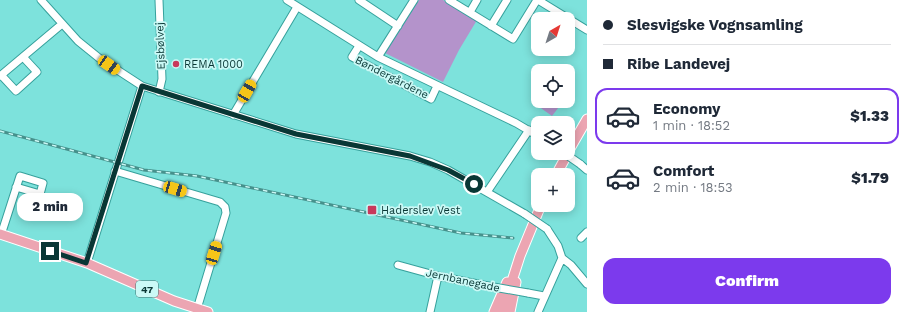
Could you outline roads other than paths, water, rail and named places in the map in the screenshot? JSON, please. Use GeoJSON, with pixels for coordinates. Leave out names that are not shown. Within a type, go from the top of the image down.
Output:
{"type":"FeatureCollection","features":[{"type":"Feature","properties":{"kind":"main road"},"geometry":{"type":"LineString","coordinates":[[575,140],[587,119]]}},
{"type":"Feature","properties":{"kind":"main road"},"geometry":{"type":"LineString","coordinates":[[494,312],[538,212]]}},
{"type":"Feature","properties":{"kind":"main road","name":"47"},"geometry":{"type":"LineString","coordinates":[[0,234],[86,263],[197,309],[208,312]]}},
{"type":"Feature","properties":{"kind":"main road"},"geometry":{"type":"LineString","coordinates":[[502,312],[520,256]]}},
{"type":"Feature","properties":{"kind":"main road"},"geometry":{"type":"LineString","coordinates":[[510,312],[520,256]]}},
{"type":"Feature","properties":{"kind":"street"},"geometry":{"type":"LineString","coordinates":[[41,0],[78,41],[99,58],[142,86],[233,115],[327,141],[410,156],[448,170],[525,214],[547,229],[555,241],[562,258],[571,265],[587,284]]}},
{"type":"Feature","properties":{"kind":"street","name":"Ejsbølvej"},"geometry":{"type":"LineString","coordinates":[[159,0],[162,79],[159,92]]}},
{"type":"Feature","properties":{"kind":"street","name":"Bøndergårdene"},"geometry":{"type":"LineString","coordinates":[[287,0],[378,57],[529,130]]}},
{"type":"Feature","properties":{"kind":"street"},"geometry":{"type":"LineString","coordinates":[[359,0],[398,26]]}},
{"type":"Feature","properties":{"kind":"street"},"geometry":{"type":"LineString","coordinates":[[378,57],[414,0]]}},
{"type":"Feature","properties":{"kind":"street"},"geometry":{"type":"LineString","coordinates":[[450,0],[514,39],[538,0],[587,30]]}},
{"type":"Feature","properties":{"kind":"street"},"geometry":{"type":"LineString","coordinates":[[470,12],[477,0]]}},
{"type":"Feature","properties":{"kind":"street"},"geometry":{"type":"LineString","coordinates":[[491,26],[507,0]]}},
{"type":"Feature","properties":{"kind":"street"},"geometry":{"type":"LineString","coordinates":[[233,115],[297,7]]}},
{"type":"Feature","properties":{"kind":"street"},"geometry":{"type":"LineString","coordinates":[[24,58],[37,72],[16,91],[1,76],[24,58],[62,24]]}},
{"type":"Feature","properties":{"kind":"street","name":"Bøndergårdene"},"geometry":{"type":"LineString","coordinates":[[359,46],[352,57],[431,99],[438,86]]}},
{"type":"Feature","properties":{"kind":"street"},"geometry":{"type":"LineString","coordinates":[[86,263],[142,86]]}},
{"type":"Feature","properties":{"kind":"street"},"geometry":{"type":"LineString","coordinates":[[487,192],[529,130]]}},
{"type":"Feature","properties":{"kind":"street"},"geometry":{"type":"LineString","coordinates":[[574,160],[587,170]]}},
{"type":"Feature","properties":{"kind":"street"},"geometry":{"type":"LineString","coordinates":[[115,171],[220,202],[225,207],[226,213],[197,309]]}},
{"type":"Feature","properties":{"kind":"street"},"geometry":{"type":"LineString","coordinates":[[0,234],[16,187]]}},
{"type":"Feature","properties":{"kind":"street"},"geometry":{"type":"LineString","coordinates":[[581,238],[587,232]]}},
{"type":"Feature","properties":{"kind":"street"},"geometry":{"type":"LineString","coordinates":[[538,312],[562,258]]}},
{"type":"Feature","properties":{"kind":"street","name":"Jernbanegade"},"geometry":{"type":"LineString","coordinates":[[398,265],[438,276],[544,296]]}},
{"type":"Feature","properties":{"kind":"street"},"geometry":{"type":"LineString","coordinates":[[430,312],[438,276]]}},
{"type":"Feature","properties":{"kind":"railway"},"geometry":{"type":"LineString","coordinates":[[0,131],[144,170],[197,176],[461,233],[513,238]]}},
{"type":"Feature","properties":{"kind":"place","name":"REMA 1000"},"geometry":{"type":"Point","coordinates":[176,64]}},
{"type":"Feature","properties":{"kind":"place","name":"Haderslev Vest"},"geometry":{"type":"Point","coordinates":[372,210]}}]}
